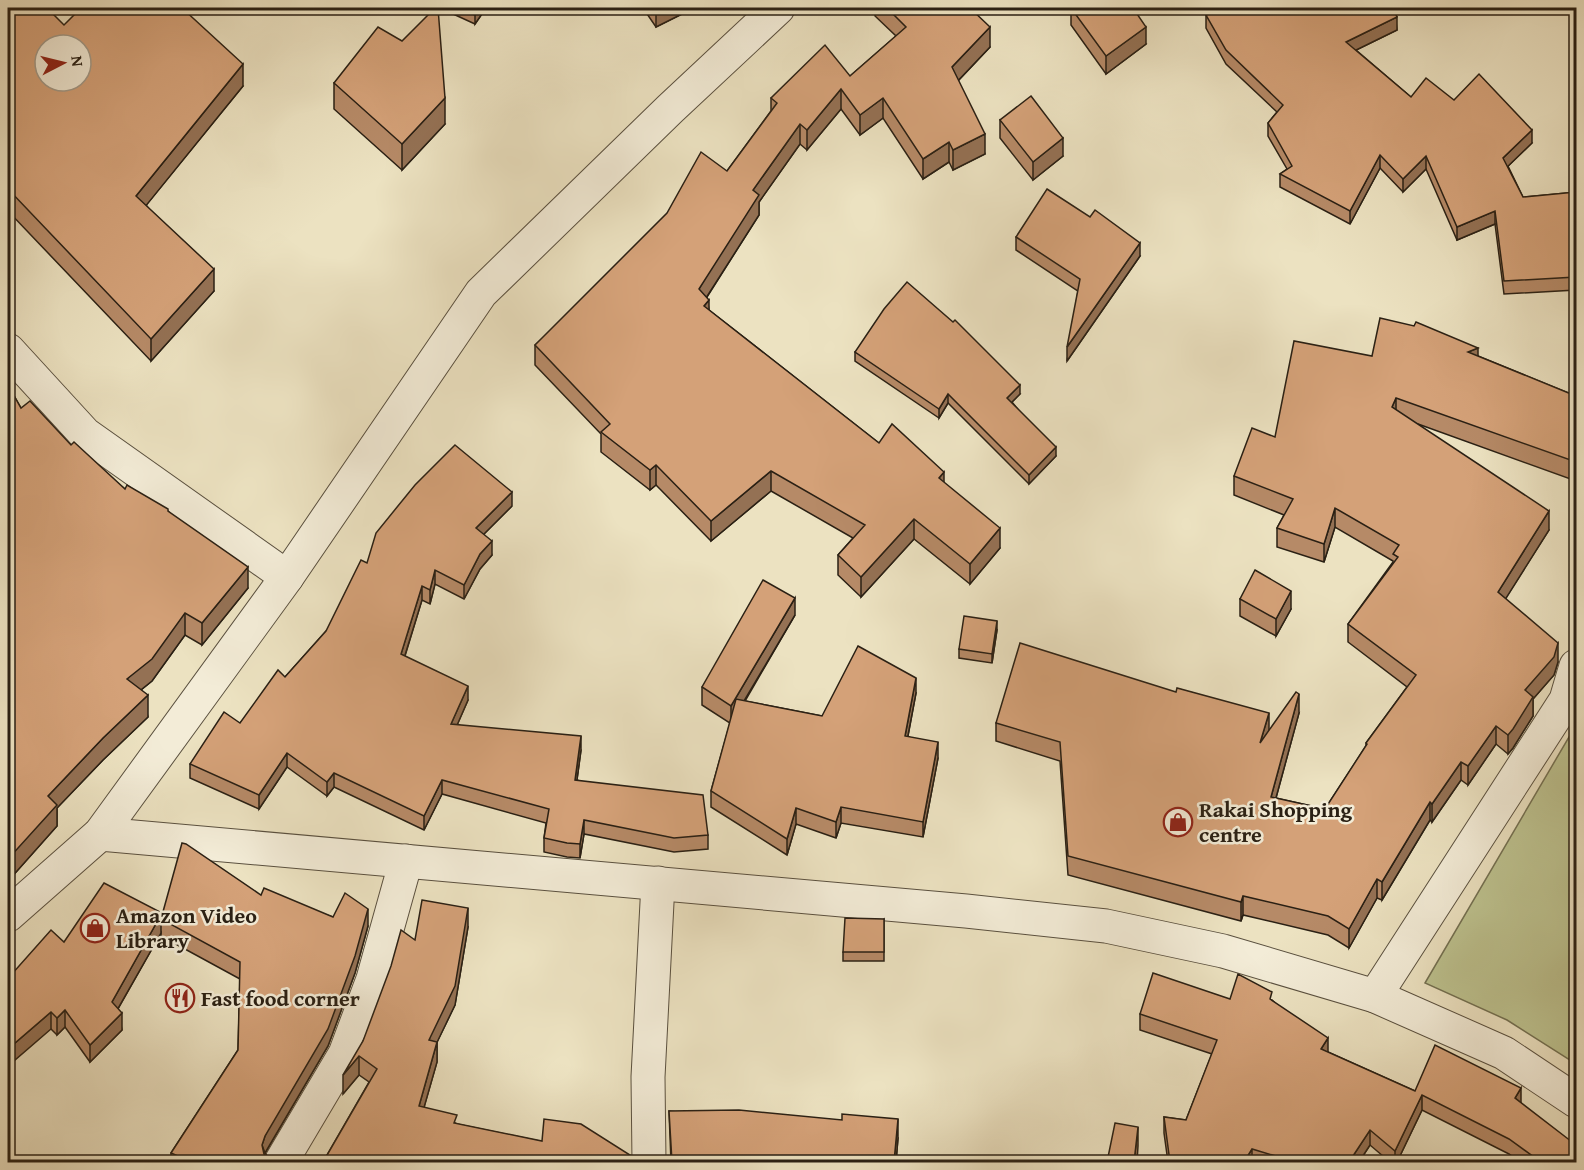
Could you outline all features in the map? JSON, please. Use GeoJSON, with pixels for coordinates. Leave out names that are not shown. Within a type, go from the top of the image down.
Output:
{"type":"FeatureCollection","features":[{"type":"Feature","properties":{"kind":"street"},"geometry":{"type":"LineString","coordinates":[[8,915],[100,834],[287,577],[481,293],[670,109],[778,8]]}},
{"type":"Feature","properties":{"kind":"street"},"geometry":{"type":"LineString","coordinates":[[8,350],[85,434],[287,577]]}},
{"type":"Feature","properties":{"kind":"street"},"geometry":{"type":"LineString","coordinates":[[1375,996],[1566,700],[1576,666]]}},
{"type":"Feature","properties":{"kind":"street"},"geometry":{"type":"LineString","coordinates":[[100,834],[966,911],[1106,926],[1223,951],[1375,996],[1504,1053],[1576,1101]]}},
{"type":"Feature","properties":{"kind":"street"},"geometry":{"type":"LineString","coordinates":[[281,1162],[345,1054],[373,980],[406,861]]}},
{"type":"Feature","properties":{"kind":"street"},"geometry":{"type":"LineString","coordinates":[[649,1162],[648,1077],[658,883]]}},
{"type":"Feature","properties":{"kind":"green space"},"geometry":{"type":"Polygon","coordinates":[[[1576,725],[1576,1064],[1507,1020],[1425,983],[1576,725]]]}},
{"type":"Feature","properties":{"kind":"building"},"geometry":{"type":"Polygon","coordinates":[[[8,8],[47,8],[64,25],[81,8],[182,8],[243,64],[136,196],[214,269],[151,339],[8,189],[8,8]]]}},
{"type":"Feature","properties":{"kind":"building"},"geometry":{"type":"Polygon","coordinates":[[[435,8],[438,8],[445,98],[402,144],[334,83],[378,27],[402,41],[435,8]]]}},
{"type":"Feature","properties":{"kind":"building"},"geometry":{"type":"Polygon","coordinates":[[[459,8],[479,8],[475,15],[459,8]]]}},
{"type":"Feature","properties":{"kind":"building"},"geometry":{"type":"Polygon","coordinates":[[[887,8],[970,8],[990,27],[952,67],[985,134],[953,150],[949,142],[923,159],[883,98],[860,115],[841,89],[807,130],[800,124],[753,190],[759,195],[699,289],[709,300],[704,306],[879,443],[892,424],[944,472],[939,478],[1000,528],[970,564],[914,519],[861,577],[838,555],[865,525],[771,471],[711,521],[656,465],[650,470],[601,432],[610,424],[535,345],[667,213],[701,152],[727,171],[777,103],[771,98],[825,45],[850,76],[906,27],[887,8]]]}},
{"type":"Feature","properties":{"kind":"building"},"geometry":{"type":"Polygon","coordinates":[[[1071,8],[1133,8],[1146,27],[1106,56],[1071,8]]]}},
{"type":"Feature","properties":{"kind":"building"},"geometry":{"type":"Polygon","coordinates":[[[1222,8],[1393,8],[1397,17],[1346,42],[1411,97],[1426,78],[1454,100],[1479,74],[1532,130],[1503,158],[1523,197],[1576,192],[1576,277],[1504,281],[1495,211],[1457,227],[1426,156],[1403,179],[1380,155],[1350,211],[1280,174],[1292,166],[1268,123],[1283,105],[1226,50],[1206,15],[1222,8]]]}},
{"type":"Feature","properties":{"kind":"building"},"geometry":{"type":"Polygon","coordinates":[[[1031,96],[1063,138],[1033,162],[1000,120],[1031,96]]]}},
{"type":"Feature","properties":{"kind":"building"},"geometry":{"type":"Polygon","coordinates":[[[1047,189],[1090,217],[1095,210],[1140,243],[1067,347],[1080,279],[1016,237],[1047,189]]]}},
{"type":"Feature","properties":{"kind":"building"},"geometry":{"type":"Polygon","coordinates":[[[907,282],[953,322],[955,320],[1020,385],[1007,398],[1056,447],[1029,475],[948,394],[939,409],[855,352],[884,309],[907,282]]]}},
{"type":"Feature","properties":{"kind":"building"},"geometry":{"type":"Polygon","coordinates":[[[1380,318],[1414,326],[1416,322],[1478,348],[1468,352],[1576,396],[1576,462],[1396,398],[1392,407],[1549,511],[1498,592],[1558,643],[1554,657],[1525,690],[1533,697],[1508,735],[1496,726],[1468,766],[1461,762],[1432,804],[1430,802],[1382,882],[1377,879],[1349,929],[1328,916],[1243,896],[1241,902],[1068,856],[1060,742],[996,723],[1020,643],[1176,692],[1177,688],[1269,713],[1260,743],[1296,692],[1299,694],[1271,797],[1325,809],[1366,743],[1416,675],[1348,624],[1398,557],[1393,554],[1399,545],[1335,508],[1324,544],[1277,528],[1293,499],[1234,476],[1252,428],[1275,437],[1294,341],[1372,356],[1380,318]]]}},
{"type":"Feature","properties":{"kind":"building"},"geometry":{"type":"Polygon","coordinates":[[[8,385],[21,408],[30,401],[71,445],[74,442],[125,489],[127,485],[168,509],[248,567],[202,623],[185,613],[152,659],[127,679],[148,695],[48,796],[57,805],[9,858],[8,857],[8,385]]]}},
{"type":"Feature","properties":{"kind":"building"},"geometry":{"type":"Polygon","coordinates":[[[455,445],[512,492],[476,528],[492,541],[480,554],[464,585],[435,570],[430,590],[422,586],[401,654],[468,686],[451,724],[581,736],[575,780],[703,795],[708,835],[674,838],[584,820],[580,844],[567,843],[544,838],[549,809],[442,780],[424,816],[334,773],[327,782],[287,753],[259,795],[190,764],[224,712],[240,723],[278,670],[285,677],[326,631],[361,560],[367,563],[376,533],[415,485],[455,445]]]}},
{"type":"Feature","properties":{"kind":"building"},"geometry":{"type":"Polygon","coordinates":[[[1255,570],[1291,591],[1276,619],[1240,599],[1255,570]]]}},
{"type":"Feature","properties":{"kind":"building"},"geometry":{"type":"Polygon","coordinates":[[[763,580],[795,598],[731,706],[702,687],[763,580]]]}},
{"type":"Feature","properties":{"kind":"building"},"geometry":{"type":"Polygon","coordinates":[[[964,616],[997,621],[992,654],[959,649],[964,616]]]}},
{"type":"Feature","properties":{"kind":"building"},"geometry":{"type":"Polygon","coordinates":[[[858,646],[916,678],[905,736],[938,742],[923,822],[841,807],[836,822],[796,808],[787,839],[711,791],[736,699],[822,716],[858,646]]]}},
{"type":"Feature","properties":{"kind":"building"},"geometry":{"type":"Polygon","coordinates":[[[182,843],[261,895],[264,888],[333,917],[345,893],[368,909],[355,956],[328,1029],[265,1136],[262,1145],[264,1154],[272,1161],[270,1162],[191,1162],[171,1153],[238,1050],[240,962],[161,919],[182,843]]]}},
{"type":"Feature","properties":{"kind":"building"},"geometry":{"type":"Polygon","coordinates":[[[104,883],[162,913],[112,1002],[122,1013],[90,1045],[65,1010],[57,1018],[51,1012],[8,1049],[8,984],[14,979],[11,975],[51,930],[64,942],[104,883]]]}},
{"type":"Feature","properties":{"kind":"building"},"geometry":{"type":"Polygon","coordinates":[[[422,900],[468,908],[455,986],[429,1040],[437,1042],[419,1106],[457,1115],[454,1123],[542,1141],[544,1119],[581,1124],[641,1162],[415,1162],[401,1160],[400,1162],[323,1162],[377,1069],[359,1056],[343,1075],[363,1041],[391,966],[401,930],[415,940],[422,900]]]}},
{"type":"Feature","properties":{"kind":"building"},"geometry":{"type":"Polygon","coordinates":[[[845,918],[884,919],[884,952],[843,952],[845,918]]]}},
{"type":"Feature","properties":{"kind":"building"},"geometry":{"type":"Polygon","coordinates":[[[1153,973],[1230,999],[1238,974],[1272,992],[1270,999],[1328,1038],[1321,1049],[1415,1091],[1435,1045],[1521,1088],[1515,1098],[1576,1145],[1576,1162],[1541,1162],[1509,1139],[1422,1095],[1395,1151],[1370,1130],[1349,1162],[1296,1162],[1252,1149],[1244,1162],[1170,1162],[1164,1117],[1186,1120],[1217,1040],[1140,1014],[1153,973]]]}},
{"type":"Feature","properties":{"kind":"building"},"geometry":{"type":"Polygon","coordinates":[[[739,1110],[842,1120],[842,1114],[898,1119],[894,1162],[672,1162],[669,1111],[739,1110]]]}},
{"type":"Feature","properties":{"kind":"building"},"geometry":{"type":"Polygon","coordinates":[[[1115,1123],[1138,1127],[1134,1162],[1107,1162],[1115,1123]]]}},
{"type":"Feature","properties":{"kind":"place","name":"Rakai Shopping centre"},"geometry":{"type":"Point","coordinates":[1178,822]}},
{"type":"Feature","properties":{"kind":"place","name":"Amazon Video Library"},"geometry":{"type":"Point","coordinates":[95,928]}},
{"type":"Feature","properties":{"kind":"place","name":"Fast food corner"},"geometry":{"type":"Point","coordinates":[180,998]}}]}
